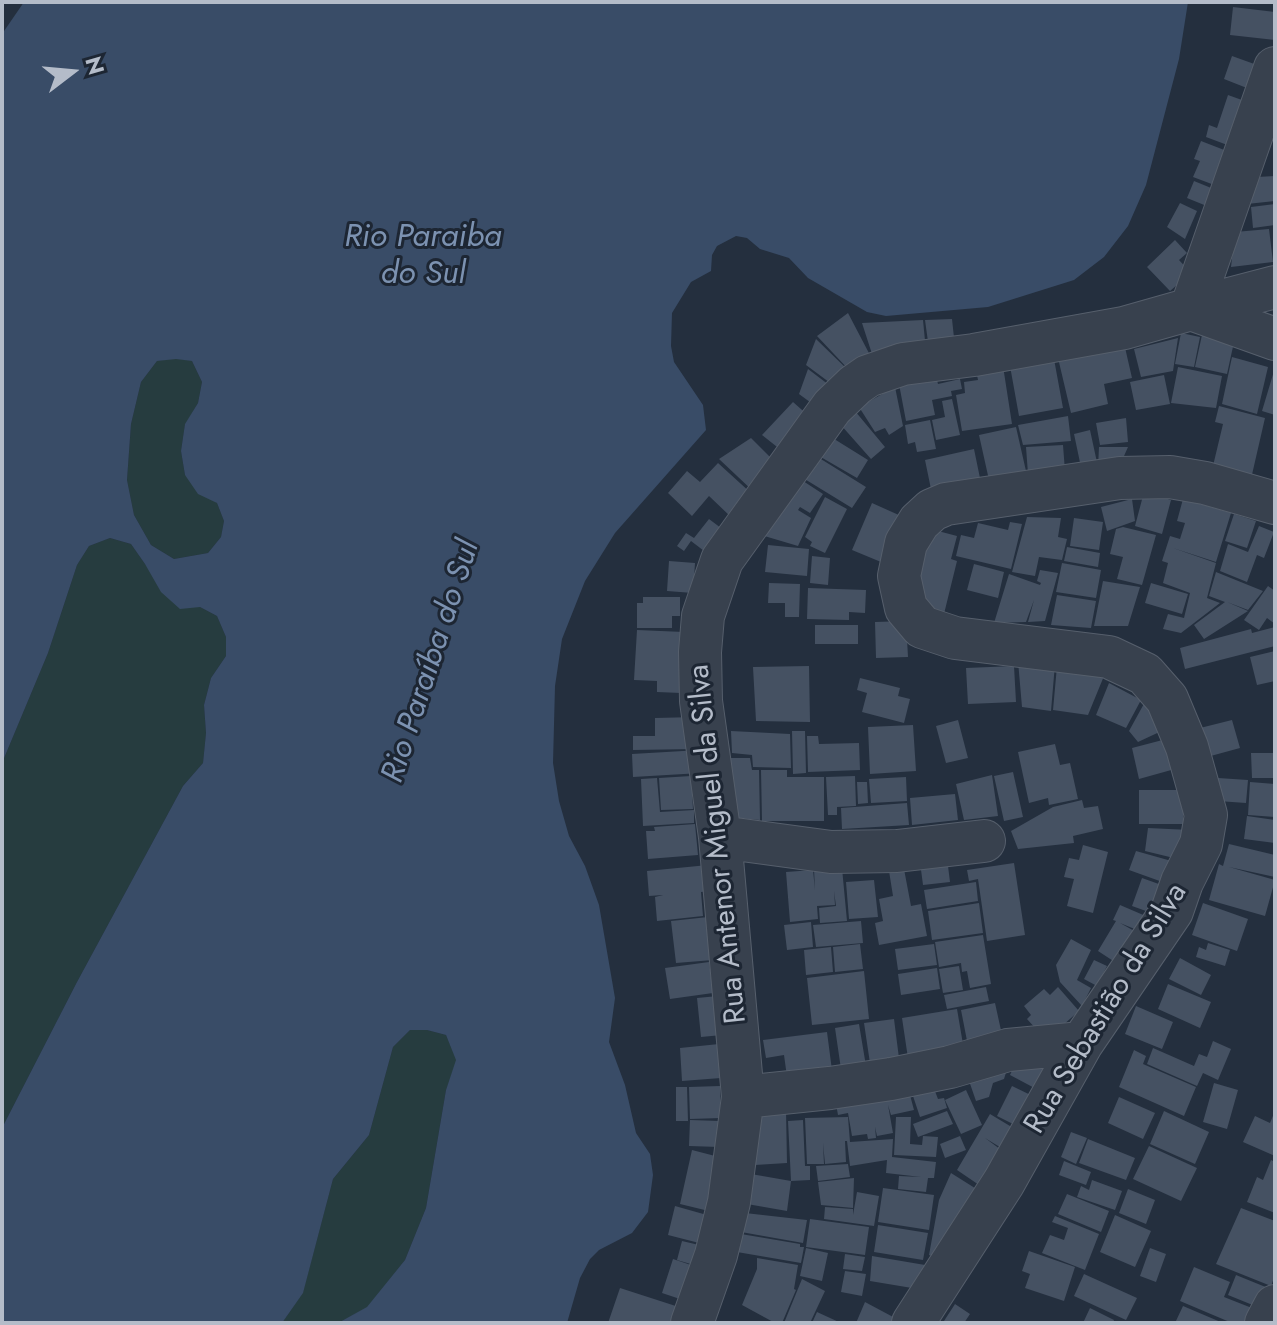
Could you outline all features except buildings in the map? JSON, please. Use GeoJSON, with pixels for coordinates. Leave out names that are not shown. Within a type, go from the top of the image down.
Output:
{"type":"FeatureCollection","features":[{"type":"Feature","properties":{"kind":"street"},"geometry":{"type":"LineString","coordinates":[[1275,68],[1191,309],[1275,339]]}},
{"type":"Feature","properties":{"kind":"street","name":"Rua Antenor Miguel da Silva"},"geometry":{"type":"LineString","coordinates":[[692,1323],[716,1255],[729,1202],[743,1097],[732,949],[701,701],[702,628],[712,583],[722,560],[842,397],[868,376],[903,364],[974,355],[1124,328],[1275,287]]}},
{"type":"Feature","properties":{"kind":"street","name":"Rua Sebastião da Silva"},"geometry":{"type":"LineString","coordinates":[[913,1323],[1004,1182],[1082,1043],[1172,911],[1201,844],[1206,815],[1187,747],[1167,699],[1145,674],[1109,657],[955,638],[922,627],[906,608],[899,576],[906,543],[919,522],[932,510],[946,504],[1120,478],[1148,476],[1182,479],[1275,503]]}},
{"type":"Feature","properties":{"kind":"street"},"geometry":{"type":"LineString","coordinates":[[720,837],[831,852],[897,851],[984,841]]}},
{"type":"Feature","properties":{"kind":"street"},"geometry":{"type":"LineString","coordinates":[[743,1097],[845,1086],[950,1067],[1008,1050],[1082,1043]]}},
{"type":"Feature","properties":{"kind":"street"},"geometry":{"type":"LineString","coordinates":[[1266,1323],[1275,1306]]}},
{"type":"Feature","properties":{"kind":"green space"},"geometry":{"type":"Polygon","coordinates":[[[176,358],[192,361],[202,382],[198,403],[185,425],[181,451],[185,475],[217,503],[224,521],[221,537],[208,553],[174,559],[151,545],[134,515],[127,480],[131,424],[141,382],[157,361],[176,358]]]}},
{"type":"Feature","properties":{"kind":"green space"},"geometry":{"type":"Polygon","coordinates":[[[110,538],[131,544],[145,564],[200,607],[217,616],[226,637],[226,656],[211,678],[204,705],[206,733],[203,763],[183,786],[2,1128],[2,763],[48,653],[77,565],[89,546],[110,538]]]}},
{"type":"Feature","properties":{"kind":"green space"},"geometry":{"type":"Polygon","coordinates":[[[410,1030],[446,1035],[457,1060],[446,1090],[426,1208],[405,1260],[367,1308],[338,1323],[282,1323],[303,1292],[333,1179],[369,1135],[393,1047],[410,1030]]]}},
{"type":"Feature","properties":{"kind":"water","name":"Rio Paraiba do Sul"},"geometry":{"type":"Polygon","coordinates":[[[24,2],[1188,2],[1179,59],[1146,185],[1128,226],[1104,257],[1074,280],[988,307],[886,316],[867,312],[808,278],[789,258],[760,249],[747,238],[736,236],[717,246],[712,255],[711,271],[691,282],[672,313],[674,362],[703,405],[706,430],[615,533],[585,581],[562,639],[555,686],[553,763],[559,801],[569,836],[585,866],[599,905],[615,998],[609,1042],[625,1085],[636,1133],[650,1154],[653,1175],[648,1212],[632,1233],[599,1250],[590,1259],[580,1278],[567,1323],[338,1323],[367,1307],[405,1260],[426,1208],[446,1090],[456,1060],[446,1035],[410,1030],[393,1047],[369,1135],[333,1179],[303,1293],[282,1323],[2,1323],[2,1128],[183,786],[203,763],[206,733],[204,705],[211,678],[226,656],[226,637],[217,616],[200,607],[180,609],[161,592],[131,544],[110,538],[89,546],[77,565],[48,653],[2,763],[2,34],[24,2]],[[157,361],[141,382],[131,424],[127,480],[134,515],[151,545],[174,559],[208,553],[221,537],[224,521],[217,503],[198,494],[185,475],[181,451],[185,424],[198,403],[202,382],[192,361],[157,361]]]}},
{"type":"Feature","properties":{"kind":"water label","name":"Rio Paraíba do Sul"},"geometry":{"type":"Point","coordinates":[432,662]}}]}
